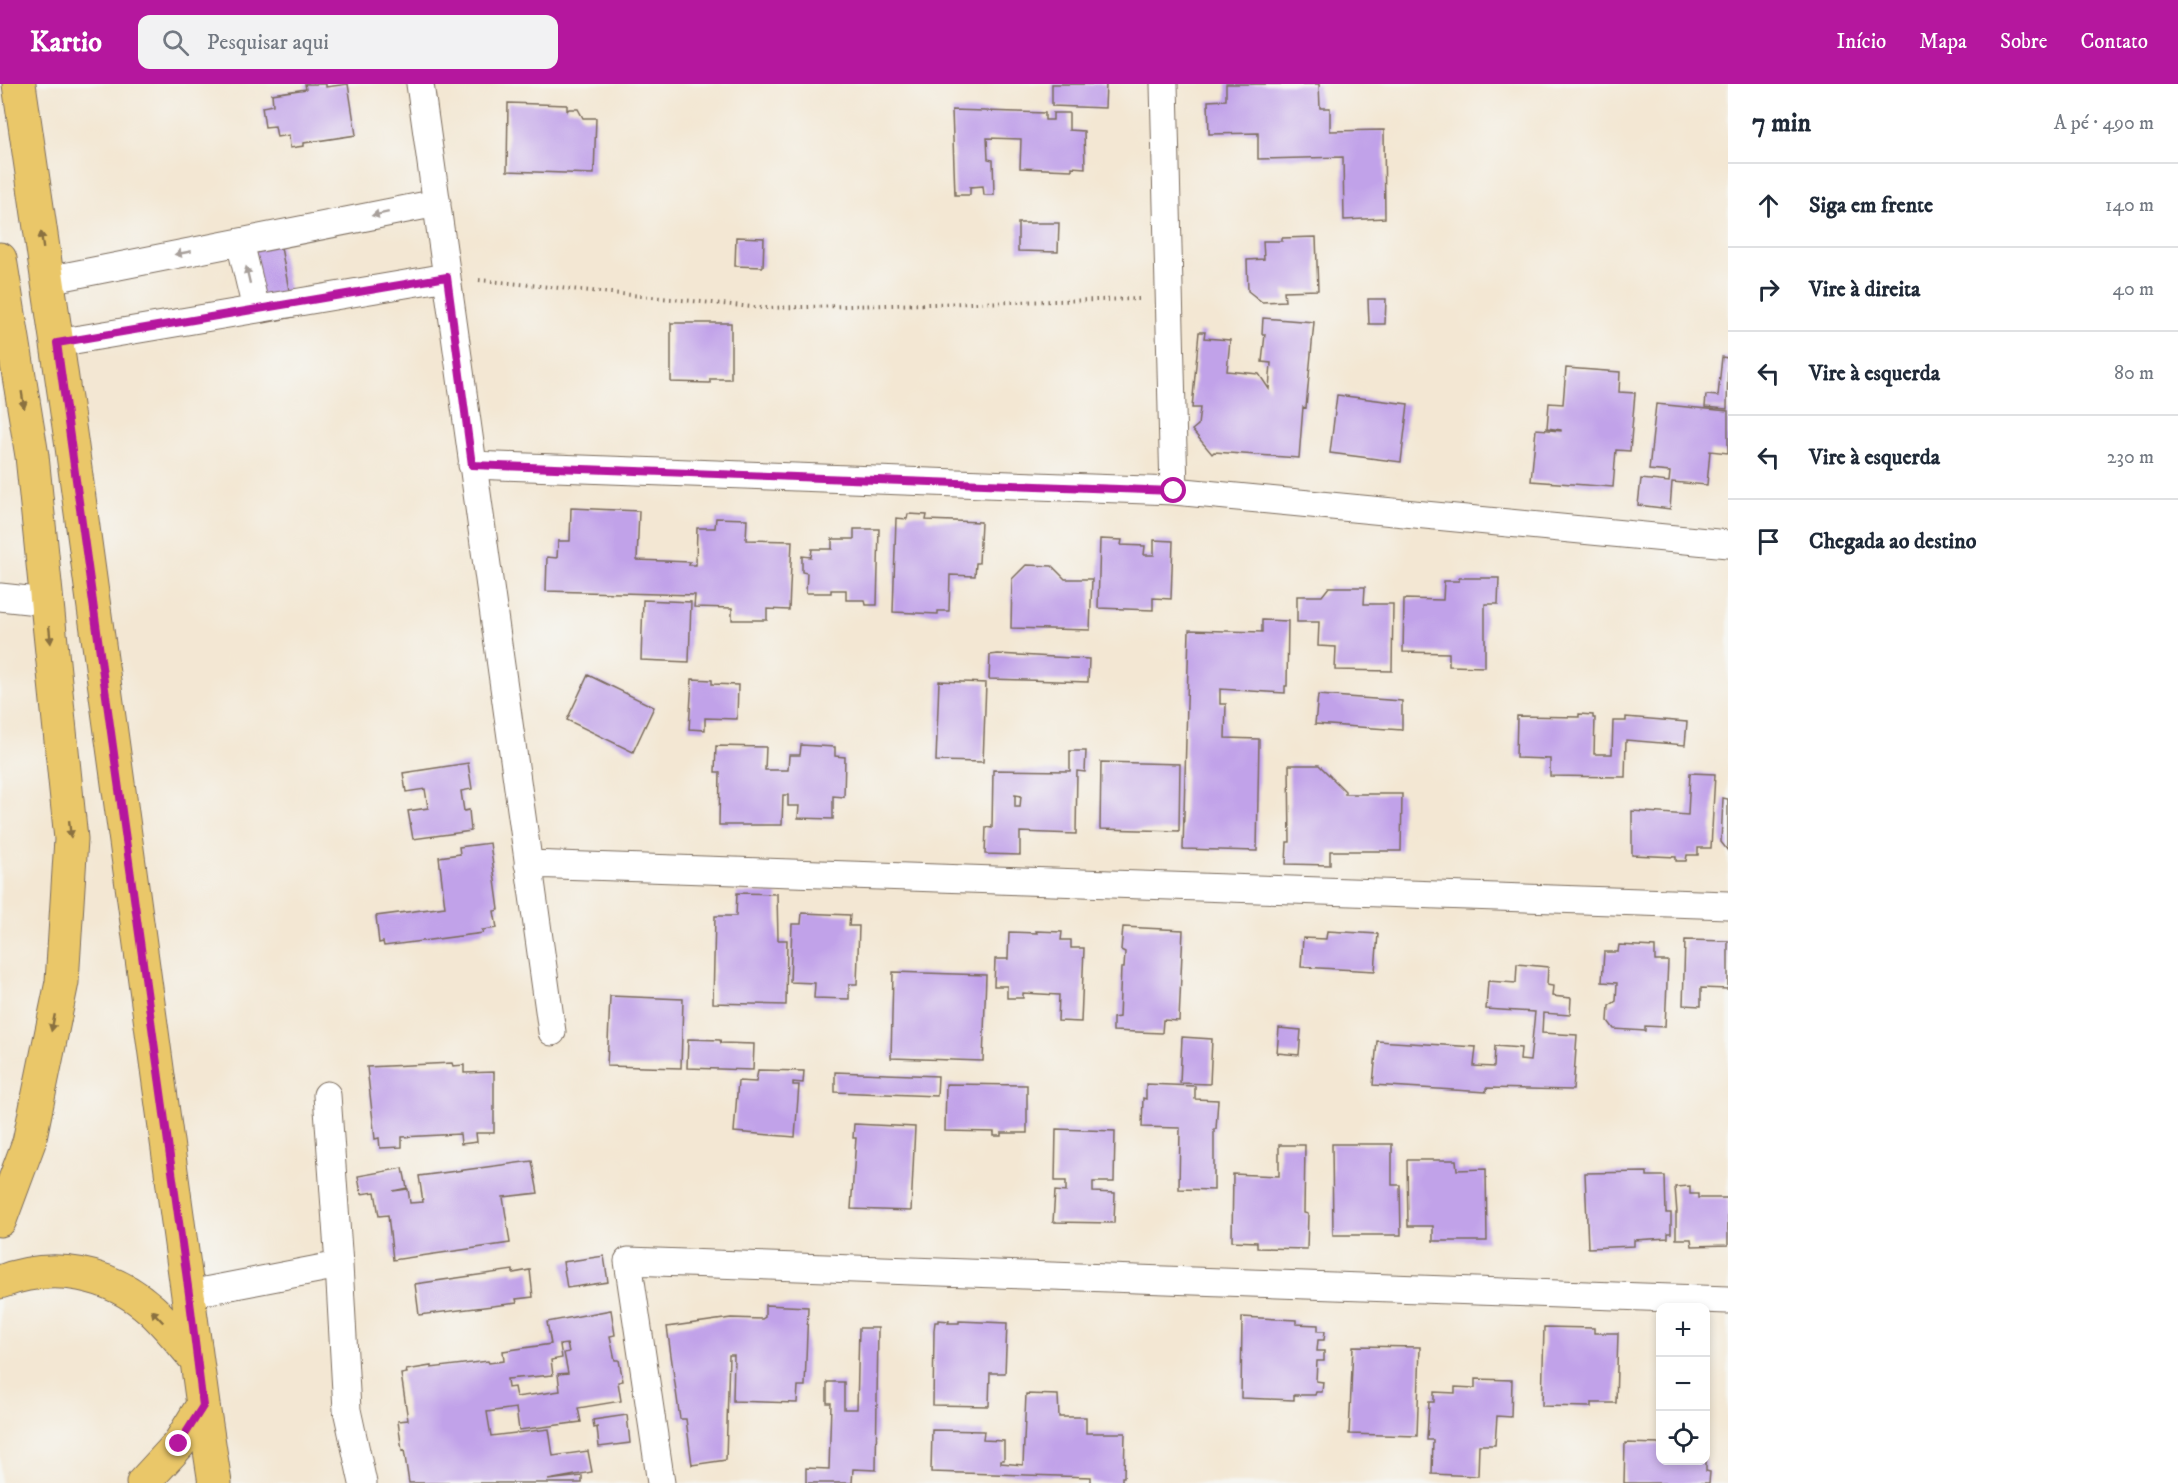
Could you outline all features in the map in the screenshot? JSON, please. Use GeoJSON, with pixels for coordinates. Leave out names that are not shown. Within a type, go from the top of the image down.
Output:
{"type":"FeatureCollection","features":[{"type":"Feature","properties":{"kind":"main road"},"geometry":{"type":"LineString","coordinates":[[19,84],[215,1483]]}},
{"type":"Feature","properties":{"kind":"main road"},"geometry":{"type":"LineString","coordinates":[[0,259],[32,456],[70,839],[62,982],[29,1142],[0,1220]]}},
{"type":"Feature","properties":{"kind":"main road"},"geometry":{"type":"LineString","coordinates":[[0,1282],[18,1275],[48,1270],[84,1274],[120,1286],[152,1310],[196,1359]]}},
{"type":"Feature","properties":{"kind":"main road"},"geometry":{"type":"LineString","coordinates":[[143,1483],[179,1444],[203,1406]]}},
{"type":"Feature","properties":{"kind":"street"},"geometry":{"type":"LineString","coordinates":[[420,84],[552,1032]]}},
{"type":"Feature","properties":{"kind":"street"},"geometry":{"type":"LineString","coordinates":[[1164,84],[1174,491]]}},
{"type":"Feature","properties":{"kind":"street"},"geometry":{"type":"LineString","coordinates":[[48,280],[437,202]]}},
{"type":"Feature","properties":{"kind":"street"},"geometry":{"type":"LineString","coordinates":[[240,242],[256,309]]}},
{"type":"Feature","properties":{"kind":"street"},"geometry":{"type":"LineString","coordinates":[[57,343],[447,277]]}},
{"type":"Feature","properties":{"kind":"street"},"geometry":{"type":"LineString","coordinates":[[472,465],[1174,491],[1728,544]]}},
{"type":"Feature","properties":{"kind":"street"},"geometry":{"type":"LineString","coordinates":[[0,597],[47,602]]}},
{"type":"Feature","properties":{"kind":"street"},"geometry":{"type":"LineString","coordinates":[[528,864],[1728,905]]}},
{"type":"Feature","properties":{"kind":"street"},"geometry":{"type":"LineString","coordinates":[[327,1095],[347,1410],[363,1483]]}},
{"type":"Feature","properties":{"kind":"street"},"geometry":{"type":"LineString","coordinates":[[661,1483],[628,1261],[1728,1300]]}},
{"type":"Feature","properties":{"kind":"street"},"geometry":{"type":"LineString","coordinates":[[189,1294],[339,1265]]}},
{"type":"Feature","properties":{"kind":"path"},"geometry":{"type":"LineString","coordinates":[[447,277],[763,308],[1169,298]]}},
{"type":"Feature","properties":{"kind":"building"},"geometry":{"type":"Polygon","coordinates":[[[305,84],[326,84],[326,87],[348,84],[356,135],[304,143],[304,146],[290,148],[289,135],[277,137],[275,126],[265,127],[262,107],[273,105],[272,94],[306,89],[305,84]]]}},
{"type":"Feature","properties":{"kind":"building"},"geometry":{"type":"Polygon","coordinates":[[[1052,84],[1106,84],[1105,108],[1052,106],[1052,84]]]}},
{"type":"Feature","properties":{"kind":"building"},"geometry":{"type":"Polygon","coordinates":[[[1226,84],[1319,84],[1320,108],[1330,108],[1330,131],[1384,130],[1385,218],[1344,220],[1343,157],[1258,159],[1258,133],[1209,134],[1208,101],[1226,100],[1226,84]]]}},
{"type":"Feature","properties":{"kind":"building"},"geometry":{"type":"Polygon","coordinates":[[[508,103],[567,105],[567,111],[578,109],[583,118],[596,118],[594,174],[507,171],[508,103]]]}},
{"type":"Feature","properties":{"kind":"building"},"geometry":{"type":"Polygon","coordinates":[[[952,110],[1045,113],[1045,120],[1053,120],[1053,113],[1069,113],[1069,130],[1084,131],[1085,168],[1072,167],[1072,170],[1020,168],[1021,139],[987,138],[988,159],[993,160],[994,195],[984,195],[983,186],[970,187],[970,195],[955,195],[952,110]]]}},
{"type":"Feature","properties":{"kind":"building"},"geometry":{"type":"Polygon","coordinates":[[[1018,223],[1059,223],[1058,252],[1018,251],[1018,223]]]}},
{"type":"Feature","properties":{"kind":"building"},"geometry":{"type":"Polygon","coordinates":[[[736,237],[764,238],[763,267],[735,266],[736,237]]]}},
{"type":"Feature","properties":{"kind":"building"},"geometry":{"type":"Polygon","coordinates":[[[1316,237],[1318,290],[1284,291],[1285,301],[1262,302],[1248,291],[1247,260],[1264,259],[1263,241],[1316,237]]]}},
{"type":"Feature","properties":{"kind":"building"},"geometry":{"type":"Polygon","coordinates":[[[280,242],[294,317],[263,323],[249,248],[280,242]]]}},
{"type":"Feature","properties":{"kind":"building"},"geometry":{"type":"Polygon","coordinates":[[[1368,299],[1386,299],[1385,324],[1369,324],[1368,299]]]}},
{"type":"Feature","properties":{"kind":"building"},"geometry":{"type":"Polygon","coordinates":[[[1263,318],[1314,322],[1299,458],[1214,452],[1212,454],[1192,430],[1198,425],[1200,408],[1192,408],[1199,332],[1205,332],[1204,338],[1230,340],[1227,371],[1259,374],[1269,389],[1271,363],[1262,362],[1265,334],[1262,334],[1263,318]]]}},
{"type":"Feature","properties":{"kind":"building"},"geometry":{"type":"Polygon","coordinates":[[[671,323],[731,323],[731,379],[710,379],[710,383],[671,382],[671,323]]]}},
{"type":"Feature","properties":{"kind":"building"},"geometry":{"type":"Polygon","coordinates":[[[1722,357],[1728,358],[1727,409],[1705,407],[1706,395],[1718,396],[1722,357]]]}},
{"type":"Feature","properties":{"kind":"building"},"geometry":{"type":"Polygon","coordinates":[[[1566,368],[1620,372],[1619,392],[1635,393],[1630,451],[1616,450],[1613,487],[1531,481],[1536,429],[1561,431],[1547,428],[1549,403],[1563,404],[1566,368]]]}},
{"type":"Feature","properties":{"kind":"building"},"geometry":{"type":"Polygon","coordinates":[[[1337,395],[1408,404],[1401,462],[1330,453],[1337,395]]]}},
{"type":"Feature","properties":{"kind":"building"},"geometry":{"type":"Polygon","coordinates":[[[1656,404],[1728,411],[1728,453],[1710,451],[1707,485],[1672,482],[1670,509],[1638,505],[1641,479],[1669,482],[1670,472],[1649,470],[1656,404]]]}},
{"type":"Feature","properties":{"kind":"building"},"geometry":{"type":"Polygon","coordinates":[[[571,508],[639,511],[637,560],[690,562],[689,565],[696,565],[697,528],[715,528],[716,518],[747,519],[746,540],[792,541],[789,610],[767,609],[767,620],[732,620],[732,608],[694,607],[695,595],[546,591],[547,557],[557,558],[558,541],[570,541],[571,508]]]}},
{"type":"Feature","properties":{"kind":"building"},"geometry":{"type":"Polygon","coordinates":[[[908,514],[927,515],[926,520],[981,522],[979,563],[976,563],[975,576],[950,575],[949,611],[938,611],[938,614],[893,612],[896,518],[907,519],[908,514]]]}},
{"type":"Feature","properties":{"kind":"building"},"geometry":{"type":"Polygon","coordinates":[[[854,529],[879,529],[877,605],[866,605],[865,600],[846,600],[846,590],[831,590],[831,593],[806,593],[807,573],[802,572],[802,556],[811,557],[812,549],[832,549],[832,539],[854,539],[854,529]]]}},
{"type":"Feature","properties":{"kind":"building"},"geometry":{"type":"Polygon","coordinates":[[[1100,539],[1122,540],[1121,545],[1145,546],[1144,555],[1154,555],[1154,540],[1173,541],[1171,599],[1153,598],[1153,610],[1098,608],[1100,539]]]}},
{"type":"Feature","properties":{"kind":"building"},"geometry":{"type":"Polygon","coordinates":[[[1026,565],[1052,566],[1065,579],[1092,579],[1090,630],[1011,628],[1012,579],[1026,565]]]}},
{"type":"Feature","properties":{"kind":"building"},"geometry":{"type":"Polygon","coordinates":[[[1459,578],[1499,578],[1498,604],[1485,604],[1485,667],[1449,666],[1449,653],[1403,652],[1404,599],[1443,600],[1444,581],[1459,581],[1459,578]]]}},
{"type":"Feature","properties":{"kind":"building"},"geometry":{"type":"Polygon","coordinates":[[[1329,587],[1365,587],[1364,604],[1393,604],[1392,671],[1335,670],[1336,647],[1318,646],[1319,622],[1297,622],[1297,596],[1322,596],[1329,587]]]}},
{"type":"Feature","properties":{"kind":"building"},"geometry":{"type":"Polygon","coordinates":[[[643,600],[691,602],[689,662],[641,660],[643,600]]]}},
{"type":"Feature","properties":{"kind":"building"},"geometry":{"type":"Polygon","coordinates":[[[1262,620],[1288,621],[1285,693],[1220,689],[1220,704],[1226,704],[1225,738],[1259,739],[1257,851],[1183,849],[1189,630],[1262,632],[1262,620]]]}},
{"type":"Feature","properties":{"kind":"building"},"geometry":{"type":"Polygon","coordinates":[[[990,655],[1089,659],[1088,682],[989,679],[990,655]]]}},
{"type":"Feature","properties":{"kind":"building"},"geometry":{"type":"Polygon","coordinates":[[[588,675],[654,707],[633,752],[567,720],[588,675]]]}},
{"type":"Feature","properties":{"kind":"building"},"geometry":{"type":"Polygon","coordinates":[[[692,679],[712,680],[712,684],[738,685],[737,719],[705,718],[705,730],[689,729],[692,679]]]}},
{"type":"Feature","properties":{"kind":"building"},"geometry":{"type":"Polygon","coordinates":[[[939,681],[986,683],[983,762],[936,761],[939,681]]]}},
{"type":"Feature","properties":{"kind":"building"},"geometry":{"type":"Polygon","coordinates":[[[1318,695],[1402,701],[1402,730],[1315,724],[1318,695]]]}},
{"type":"Feature","properties":{"kind":"building"},"geometry":{"type":"Polygon","coordinates":[[[1579,714],[1593,715],[1595,718],[1594,754],[1612,754],[1613,721],[1626,721],[1626,717],[1687,722],[1685,745],[1626,740],[1625,777],[1550,776],[1550,759],[1516,758],[1517,716],[1579,717],[1579,714]]]}},
{"type":"Feature","properties":{"kind":"building"},"geometry":{"type":"Polygon","coordinates":[[[801,745],[835,747],[835,756],[845,757],[844,797],[833,796],[833,819],[798,818],[799,806],[788,806],[788,795],[783,795],[782,825],[719,825],[720,772],[715,772],[716,746],[766,747],[765,770],[788,770],[789,755],[800,755],[801,745]]]}},
{"type":"Feature","properties":{"kind":"building"},"geometry":{"type":"Polygon","coordinates":[[[1070,751],[1086,751],[1085,772],[1077,771],[1076,834],[1020,832],[1020,855],[985,854],[986,827],[992,828],[993,770],[1070,771],[1070,751]],[[1015,795],[1015,807],[1020,807],[1021,796],[1015,795]]]}},
{"type":"Feature","properties":{"kind":"building"},"geometry":{"type":"Polygon","coordinates":[[[1101,762],[1180,764],[1179,831],[1100,829],[1101,762]]]}},
{"type":"Feature","properties":{"kind":"building"},"geometry":{"type":"Polygon","coordinates":[[[468,763],[472,789],[461,791],[464,811],[469,810],[471,831],[413,839],[408,811],[428,808],[425,789],[406,792],[403,773],[468,763]]]}},
{"type":"Feature","properties":{"kind":"building"},"geometry":{"type":"Polygon","coordinates":[[[1289,765],[1319,765],[1345,791],[1345,794],[1402,794],[1401,851],[1330,851],[1330,865],[1286,864],[1287,842],[1290,842],[1289,765]]]}},
{"type":"Feature","properties":{"kind":"building"},"geometry":{"type":"Polygon","coordinates":[[[1690,773],[1715,774],[1711,848],[1698,848],[1698,855],[1687,855],[1686,861],[1676,861],[1676,857],[1632,855],[1632,811],[1688,815],[1690,773]]]}},
{"type":"Feature","properties":{"kind":"building"},"geometry":{"type":"Polygon","coordinates":[[[1723,798],[1728,799],[1728,851],[1721,842],[1723,798]]]}},
{"type":"Feature","properties":{"kind":"building"},"geometry":{"type":"Polygon","coordinates":[[[490,843],[499,910],[494,911],[497,928],[482,930],[483,933],[384,946],[383,942],[379,943],[376,916],[445,907],[439,857],[460,854],[459,847],[490,843]]]}},
{"type":"Feature","properties":{"kind":"building"},"geometry":{"type":"Polygon","coordinates":[[[737,893],[777,894],[778,940],[787,940],[786,1005],[713,1003],[715,916],[736,916],[737,893]]]}},
{"type":"Feature","properties":{"kind":"building"},"geometry":{"type":"Polygon","coordinates":[[[802,913],[850,915],[849,926],[859,926],[857,984],[849,984],[849,999],[814,998],[815,983],[790,982],[792,924],[801,924],[802,913]]]}},
{"type":"Feature","properties":{"kind":"building"},"geometry":{"type":"Polygon","coordinates":[[[1123,927],[1183,930],[1179,1021],[1163,1020],[1162,1033],[1113,1031],[1113,1018],[1119,1017],[1121,968],[1124,968],[1125,952],[1121,950],[1123,927]]]}},
{"type":"Feature","properties":{"kind":"building"},"geometry":{"type":"Polygon","coordinates":[[[1036,931],[1062,932],[1061,940],[1071,940],[1071,948],[1084,948],[1081,1022],[1058,1021],[1059,995],[1023,993],[1023,998],[1007,998],[1007,986],[994,986],[995,959],[1008,959],[1009,932],[1037,933],[1036,931]]]}},
{"type":"Feature","properties":{"kind":"building"},"geometry":{"type":"Polygon","coordinates":[[[1327,931],[1378,934],[1375,971],[1301,967],[1303,938],[1326,939],[1327,931]]]}},
{"type":"Feature","properties":{"kind":"building"},"geometry":{"type":"Polygon","coordinates":[[[1685,940],[1728,941],[1728,989],[1701,988],[1701,1006],[1683,1005],[1685,940]]]}},
{"type":"Feature","properties":{"kind":"building"},"geometry":{"type":"Polygon","coordinates":[[[1619,945],[1655,947],[1655,961],[1668,961],[1665,1027],[1645,1026],[1645,1031],[1614,1029],[1608,1021],[1609,1006],[1616,1001],[1617,983],[1602,982],[1604,952],[1618,952],[1619,945]]]}},
{"type":"Feature","properties":{"kind":"building"},"geometry":{"type":"Polygon","coordinates":[[[1517,964],[1548,967],[1547,985],[1553,986],[1552,996],[1571,998],[1570,1015],[1543,1013],[1542,1033],[1577,1035],[1573,1090],[1486,1088],[1486,1092],[1373,1085],[1377,1041],[1476,1047],[1474,1066],[1494,1067],[1495,1046],[1521,1048],[1520,1060],[1530,1061],[1535,1012],[1486,1009],[1488,981],[1516,983],[1517,964]]]}},
{"type":"Feature","properties":{"kind":"building"},"geometry":{"type":"Polygon","coordinates":[[[893,972],[986,975],[983,1061],[891,1058],[893,972]]]}},
{"type":"Feature","properties":{"kind":"building"},"geometry":{"type":"Polygon","coordinates":[[[610,996],[683,999],[681,1068],[607,1066],[610,996]]]}},
{"type":"Feature","properties":{"kind":"building"},"geometry":{"type":"Polygon","coordinates":[[[1279,1028],[1301,1030],[1299,1055],[1277,1053],[1279,1028]]]}},
{"type":"Feature","properties":{"kind":"building"},"geometry":{"type":"Polygon","coordinates":[[[1182,1037],[1212,1039],[1210,1084],[1180,1083],[1182,1037]]]}},
{"type":"Feature","properties":{"kind":"building"},"geometry":{"type":"Polygon","coordinates":[[[688,1039],[754,1044],[753,1070],[687,1068],[688,1039]]]}},
{"type":"Feature","properties":{"kind":"building"},"geometry":{"type":"Polygon","coordinates":[[[452,1063],[453,1066],[464,1065],[464,1073],[494,1072],[494,1133],[476,1133],[477,1142],[461,1144],[460,1134],[402,1137],[402,1147],[380,1148],[379,1138],[375,1139],[367,1067],[452,1063]]]}},
{"type":"Feature","properties":{"kind":"building"},"geometry":{"type":"Polygon","coordinates":[[[758,1070],[804,1071],[803,1083],[793,1082],[793,1085],[799,1085],[795,1137],[734,1132],[738,1081],[756,1082],[758,1070]]]}},
{"type":"Feature","properties":{"kind":"building"},"geometry":{"type":"Polygon","coordinates":[[[835,1072],[938,1076],[937,1096],[835,1092],[835,1072]]]}},
{"type":"Feature","properties":{"kind":"building"},"geometry":{"type":"Polygon","coordinates":[[[946,1084],[1027,1085],[1027,1133],[1001,1133],[1001,1136],[994,1136],[994,1132],[945,1131],[946,1084]]]}},
{"type":"Feature","properties":{"kind":"building"},"geometry":{"type":"Polygon","coordinates":[[[1146,1084],[1195,1086],[1195,1099],[1218,1100],[1216,1129],[1214,1129],[1214,1190],[1179,1189],[1180,1128],[1142,1127],[1146,1084]]]}},
{"type":"Feature","properties":{"kind":"building"},"geometry":{"type":"Polygon","coordinates":[[[854,1124],[915,1127],[911,1211],[851,1209],[856,1138],[853,1138],[854,1124]]]}},
{"type":"Feature","properties":{"kind":"building"},"geometry":{"type":"Polygon","coordinates":[[[1056,1129],[1115,1131],[1114,1182],[1093,1182],[1093,1192],[1115,1193],[1114,1223],[1053,1222],[1055,1191],[1066,1192],[1066,1181],[1055,1181],[1056,1129]]]}},
{"type":"Feature","properties":{"kind":"building"},"geometry":{"type":"Polygon","coordinates":[[[1332,1144],[1392,1144],[1392,1185],[1400,1185],[1401,1235],[1333,1235],[1332,1144]]]}},
{"type":"Feature","properties":{"kind":"building"},"geometry":{"type":"Polygon","coordinates":[[[1279,1145],[1305,1145],[1304,1213],[1308,1214],[1307,1249],[1257,1248],[1257,1242],[1232,1241],[1233,1174],[1279,1176],[1279,1145]]]}},
{"type":"Feature","properties":{"kind":"building"},"geometry":{"type":"Polygon","coordinates":[[[1407,1160],[1456,1160],[1457,1170],[1486,1169],[1487,1241],[1433,1241],[1433,1226],[1408,1226],[1407,1160]]]}},
{"type":"Feature","properties":{"kind":"building"},"geometry":{"type":"Polygon","coordinates":[[[532,1161],[538,1193],[503,1197],[510,1243],[393,1260],[388,1215],[379,1216],[375,1192],[361,1194],[358,1176],[403,1168],[407,1188],[393,1191],[408,1189],[410,1203],[423,1202],[419,1176],[532,1161]]]}},
{"type":"Feature","properties":{"kind":"building"},"geometry":{"type":"Polygon","coordinates":[[[1647,1172],[1647,1176],[1665,1176],[1666,1213],[1671,1213],[1671,1233],[1668,1233],[1668,1238],[1634,1240],[1634,1246],[1588,1248],[1585,1173],[1647,1172]]]}},
{"type":"Feature","properties":{"kind":"building"},"geometry":{"type":"Polygon","coordinates":[[[1690,1186],[1690,1194],[1698,1194],[1698,1198],[1728,1198],[1728,1245],[1692,1246],[1691,1239],[1676,1239],[1675,1187],[1690,1186]]]}},
{"type":"Feature","properties":{"kind":"building"},"geometry":{"type":"Polygon","coordinates":[[[604,1256],[608,1282],[567,1288],[563,1262],[604,1256]]]}},
{"type":"Feature","properties":{"kind":"building"},"geometry":{"type":"Polygon","coordinates":[[[513,1270],[513,1273],[530,1270],[533,1297],[516,1299],[517,1303],[419,1315],[415,1284],[513,1270]]]}},
{"type":"Feature","properties":{"kind":"building"},"geometry":{"type":"Polygon","coordinates":[[[765,1305],[808,1307],[805,1386],[798,1386],[797,1403],[733,1401],[734,1355],[729,1355],[726,1460],[692,1465],[686,1419],[680,1419],[667,1327],[731,1318],[762,1319],[765,1317],[765,1305]]]}},
{"type":"Feature","properties":{"kind":"building"},"geometry":{"type":"Polygon","coordinates":[[[611,1310],[615,1335],[610,1336],[615,1360],[619,1360],[623,1381],[618,1382],[621,1401],[578,1408],[581,1422],[519,1430],[516,1408],[487,1412],[491,1436],[549,1429],[553,1456],[588,1451],[592,1472],[548,1480],[582,1476],[582,1483],[409,1483],[398,1421],[408,1420],[401,1374],[407,1373],[406,1370],[431,1366],[431,1368],[504,1361],[503,1351],[551,1344],[547,1322],[611,1310]],[[567,1344],[560,1345],[562,1358],[551,1360],[553,1375],[507,1379],[508,1388],[514,1387],[516,1397],[560,1391],[558,1374],[568,1373],[564,1353],[569,1352],[567,1344]]]}},
{"type":"Feature","properties":{"kind":"building"},"geometry":{"type":"Polygon","coordinates":[[[1242,1317],[1296,1320],[1296,1324],[1318,1325],[1318,1331],[1325,1331],[1324,1340],[1318,1340],[1317,1351],[1324,1351],[1324,1361],[1317,1361],[1316,1381],[1323,1382],[1322,1392],[1316,1392],[1315,1395],[1294,1395],[1294,1400],[1241,1398],[1242,1317]]]}},
{"type":"Feature","properties":{"kind":"building"},"geometry":{"type":"Polygon","coordinates":[[[949,1321],[948,1323],[959,1323],[959,1321],[1007,1323],[1005,1373],[990,1373],[989,1406],[933,1405],[934,1330],[935,1322],[949,1321]]]}},
{"type":"Feature","properties":{"kind":"building"},"geometry":{"type":"Polygon","coordinates":[[[1544,1327],[1594,1328],[1594,1333],[1618,1333],[1616,1403],[1591,1403],[1591,1407],[1542,1406],[1544,1327]]]}},
{"type":"Feature","properties":{"kind":"building"},"geometry":{"type":"Polygon","coordinates":[[[859,1328],[878,1328],[876,1470],[853,1469],[852,1483],[806,1483],[806,1468],[829,1469],[831,1403],[827,1403],[827,1382],[844,1382],[844,1409],[857,1409],[859,1328]]]}},
{"type":"Feature","properties":{"kind":"building"},"geometry":{"type":"Polygon","coordinates":[[[1353,1346],[1420,1347],[1417,1436],[1349,1434],[1353,1346]]]}},
{"type":"Feature","properties":{"kind":"building"},"geometry":{"type":"Polygon","coordinates":[[[1475,1379],[1512,1380],[1511,1417],[1497,1416],[1495,1445],[1479,1445],[1478,1476],[1432,1474],[1433,1440],[1427,1440],[1429,1402],[1434,1402],[1434,1392],[1455,1393],[1455,1387],[1475,1388],[1475,1379]]]}},
{"type":"Feature","properties":{"kind":"building"},"geometry":{"type":"Polygon","coordinates":[[[1026,1394],[1058,1395],[1059,1417],[1086,1417],[1086,1433],[1125,1433],[1122,1483],[1091,1483],[1091,1477],[931,1472],[932,1430],[984,1431],[983,1440],[1004,1441],[1004,1460],[1001,1460],[1001,1463],[1023,1465],[1026,1394]]]}},
{"type":"Feature","properties":{"kind":"building"},"geometry":{"type":"Polygon","coordinates":[[[627,1415],[630,1443],[599,1447],[597,1427],[594,1428],[593,1420],[627,1415]]]}},
{"type":"Feature","properties":{"kind":"building"},"geometry":{"type":"Polygon","coordinates":[[[1625,1443],[1656,1444],[1656,1465],[1706,1465],[1706,1471],[1710,1472],[1709,1483],[1624,1483],[1625,1443]]]}},
{"type":"Feature","properties":{"kind":"route"},"geometry":{"type":"LineString","coordinates":[[179,1444],[203,1406],[57,343],[447,277],[472,465],[1174,491]]}}]}
